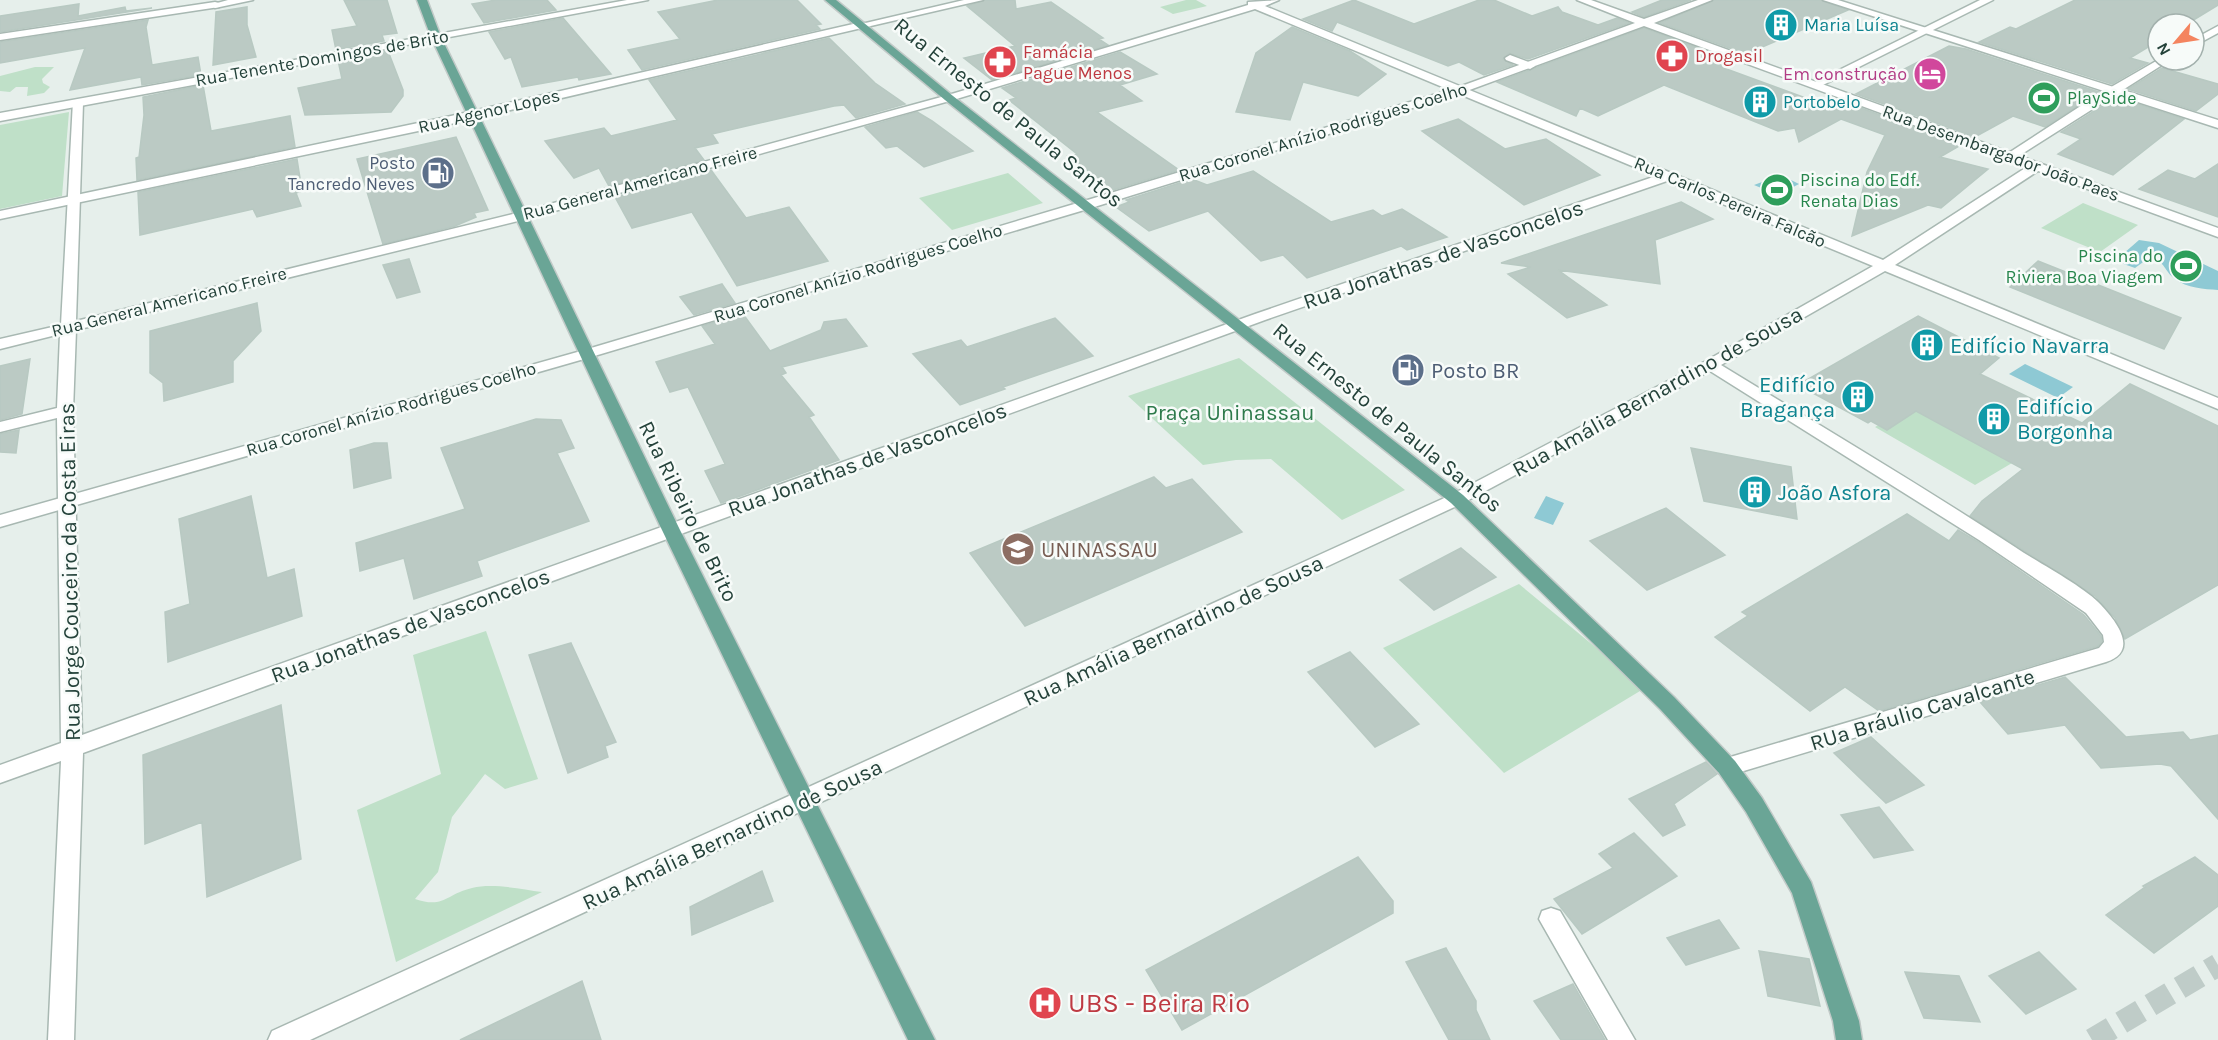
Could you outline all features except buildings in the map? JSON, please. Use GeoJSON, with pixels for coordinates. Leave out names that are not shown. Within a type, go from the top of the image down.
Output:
{"type":"FeatureCollection","features":[{"type":"Feature","properties":{"kind":"main road","name":"Rua Ribeiro de Brito"},"geometry":{"type":"LineString","coordinates":[[422,0],[436,37],[586,354],[922,1040]]}},
{"type":"Feature","properties":{"kind":"main road","name":"Rua Ernesto de Paula Santos"},"geometry":{"type":"LineString","coordinates":[[830,0],[949,98],[1457,499],[1667,703],[1727,767],[1754,805],[1803,890],[1847,1030]]}},
{"type":"Feature","properties":{"kind":"street"},"geometry":{"type":"LineString","coordinates":[[0,37],[33,30],[248,0]]}},
{"type":"Feature","properties":{"kind":"street","name":"Rua Tenente Domingos de Brito"},"geometry":{"type":"LineString","coordinates":[[0,117],[644,0]]}},
{"type":"Feature","properties":{"kind":"street","name":"Rua Agenor Lopes"},"geometry":{"type":"LineString","coordinates":[[0,215],[473,115],[978,0]]}},
{"type":"Feature","properties":{"kind":"street","name":"Rua Carlos Pereira Falcão"},"geometry":{"type":"LineString","coordinates":[[1243,0],[2218,404]]}},
{"type":"Feature","properties":{"kind":"street","name":"Rua General Americano Freire"},"geometry":{"type":"LineString","coordinates":[[0,344],[521,216],[949,98],[1274,0]]}},
{"type":"Feature","properties":{"kind":"street","name":"Rua Desembargador João Paes"},"geometry":{"type":"LineString","coordinates":[[1581,0],[2218,233]]}},
{"type":"Feature","properties":{"kind":"street","name":"Rua Coronel Anízio Rodrigues Coelho"},"geometry":{"type":"LineString","coordinates":[[0,521],[586,354],[1086,205],[1460,90],[1707,0]]}},
{"type":"Feature","properties":{"kind":"street"},"geometry":{"type":"LineString","coordinates":[[1828,0],[2218,124]]}},
{"type":"Feature","properties":{"kind":"street"},"geometry":{"type":"LineString","coordinates":[[1815,85],[1988,0]]}},
{"type":"Feature","properties":{"kind":"street"},"geometry":{"type":"LineString","coordinates":[[1510,58],[1530,66]]}},
{"type":"Feature","properties":{"kind":"street"},"geometry":{"type":"LineString","coordinates":[[2010,156],[2146,71]]}},
{"type":"Feature","properties":{"kind":"street","name":"Rua Jorge Couceiro da Costa Eiras"},"geometry":{"type":"LineString","coordinates":[[61,1040],[72,750],[65,411],[77,103]]}},
{"type":"Feature","properties":{"kind":"street","name":"Rua Amália Bernardino de Sousa"},"geometry":{"type":"LineString","coordinates":[[281,1040],[805,801],[1457,499],[1710,365],[1884,266],[2037,165]]}},
{"type":"Feature","properties":{"kind":"street","name":"Rua Jonathas de Vasconcelos"},"geometry":{"type":"LineString","coordinates":[[0,774],[72,750],[671,530],[1238,326],[1668,176]]}},
{"type":"Feature","properties":{"kind":"street","name":"RUa Bráulio Cavalcante"},"geometry":{"type":"LineString","coordinates":[[1710,365],[1985,537],[2093,608],[2113,633],[2114,644],[2106,654],[1727,767]]}},
{"type":"Feature","properties":{"kind":"street"},"geometry":{"type":"LineString","coordinates":[[0,427],[65,411]]}},
{"type":"Feature","properties":{"kind":"street"},"geometry":{"type":"LineString","coordinates":[[1551,919],[1622,1040]]}},
{"type":"Feature","properties":{"kind":"green space"},"geometry":{"type":"Polygon","coordinates":[[[1186,0],[1196,0],[1207,6],[1173,14],[1160,7],[1186,0]]]}},
{"type":"Feature","properties":{"kind":"green space"},"geometry":{"type":"Polygon","coordinates":[[[35,67],[54,67],[42,79],[43,83],[50,87],[44,93],[27,96],[28,87],[16,87],[10,92],[0,91],[0,76],[35,67]]]}},
{"type":"Feature","properties":{"kind":"green space"},"geometry":{"type":"Polygon","coordinates":[[[69,112],[62,196],[0,209],[0,125],[69,112]]]}},
{"type":"Feature","properties":{"kind":"green space"},"geometry":{"type":"Polygon","coordinates":[[[1008,173],[1043,203],[952,230],[919,198],[1008,173]]]}},
{"type":"Feature","properties":{"kind":"green space"},"geometry":{"type":"Polygon","coordinates":[[[2083,203],[2138,225],[2100,252],[2041,228],[2083,203]]]}},
{"type":"Feature","properties":{"kind":"green space","name":"Praça Uninassau"},"geometry":{"type":"Polygon","coordinates":[[[1239,358],[1405,490],[1342,520],[1271,459],[1236,460],[1203,465],[1128,396],[1239,358]]]}},
{"type":"Feature","properties":{"kind":"green space"},"geometry":{"type":"Polygon","coordinates":[[[1911,407],[2012,463],[1975,485],[1875,427],[1911,407]]]}},
{"type":"Feature","properties":{"kind":"green space"},"geometry":{"type":"Polygon","coordinates":[[[1519,584],[1645,688],[1504,773],[1383,648],[1519,584]]]}},
{"type":"Feature","properties":{"kind":"green space"},"geometry":{"type":"Polygon","coordinates":[[[486,631],[538,779],[505,789],[485,774],[452,817],[438,872],[415,899],[425,902],[445,900],[472,888],[489,886],[542,892],[396,962],[357,810],[441,774],[413,655],[486,631]]]}},
{"type":"Feature","properties":{"kind":"water","name":"Piscina do Edf. Renata Dias"},"geometry":{"type":"Polygon","coordinates":[[[1781,175],[1799,184],[1778,195],[1754,185],[1781,175]]]}},
{"type":"Feature","properties":{"kind":"water","name":"Piscina do Riviera Boa Viagem"},"geometry":{"type":"Polygon","coordinates":[[[2139,240],[2159,243],[2218,271],[2218,290],[2196,288],[2180,282],[2171,276],[2162,264],[2150,257],[2135,268],[2115,261],[2139,240]]]}},
{"type":"Feature","properties":{"kind":"water"},"geometry":{"type":"Polygon","coordinates":[[[2025,364],[2073,387],[2058,398],[2009,374],[2025,364]]]}},
{"type":"Feature","properties":{"kind":"water"},"geometry":{"type":"Polygon","coordinates":[[[1546,496],[1564,503],[1553,525],[1534,518],[1546,496]]]}},
{"type":"Feature","properties":{"kind":"tunnel"},"geometry":{"type":"LineString","coordinates":[[2092,1040],[2218,965]]}},
{"type":"Feature","properties":{"kind":"place","name":"Maria Luísa"},"geometry":{"type":"Point","coordinates":[1781,25]}},
{"type":"Feature","properties":{"kind":"place","name":"Drogasil"},"geometry":{"type":"Point","coordinates":[1672,56]}},
{"type":"Feature","properties":{"kind":"place","name":"Famácia Pague Menos"},"geometry":{"type":"Point","coordinates":[1000,62]}},
{"type":"Feature","properties":{"kind":"place","name":"Em construção"},"geometry":{"type":"Point","coordinates":[1930,74]}},
{"type":"Feature","properties":{"kind":"place","name":"PlaySide"},"geometry":{"type":"Point","coordinates":[2044,98]}},
{"type":"Feature","properties":{"kind":"place","name":"Portobelo"},"geometry":{"type":"Point","coordinates":[1760,102]}},
{"type":"Feature","properties":{"kind":"place","name":"Posto Tancredo Neves"},"geometry":{"type":"Point","coordinates":[438,173]}},
{"type":"Feature","properties":{"kind":"place","name":"Piscina do Edf. Renata Dias"},"geometry":{"type":"Point","coordinates":[1777,190]}},
{"type":"Feature","properties":{"kind":"place","name":"Piscina do Riviera Boa Viagem"},"geometry":{"type":"Point","coordinates":[2186,266]}},
{"type":"Feature","properties":{"kind":"place","name":"Edifício Navarra"},"geometry":{"type":"Point","coordinates":[1927,345]}},
{"type":"Feature","properties":{"kind":"place","name":"Posto BR"},"geometry":{"type":"Point","coordinates":[1408,370]}},
{"type":"Feature","properties":{"kind":"place","name":"Edifício Bragança"},"geometry":{"type":"Point","coordinates":[1858,397]}},
{"type":"Feature","properties":{"kind":"place","name":"Edifício Borgonha"},"geometry":{"type":"Point","coordinates":[1994,419]}},
{"type":"Feature","properties":{"kind":"place","name":"João Asfora"},"geometry":{"type":"Point","coordinates":[1755,492]}},
{"type":"Feature","properties":{"kind":"place","name":"UNINASSAU"},"geometry":{"type":"Point","coordinates":[1018,549]}},
{"type":"Feature","properties":{"kind":"place","name":"UBS - Beira Rio"},"geometry":{"type":"Point","coordinates":[1045,1003]}}]}
